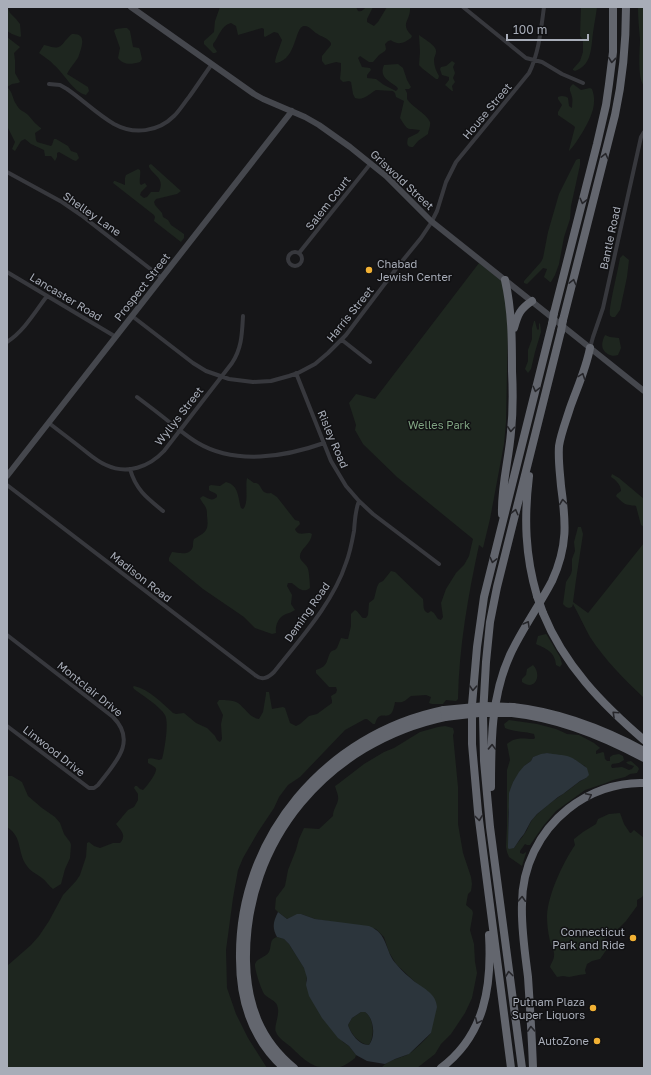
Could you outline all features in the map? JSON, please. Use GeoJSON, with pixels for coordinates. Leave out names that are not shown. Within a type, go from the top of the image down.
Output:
{"type":"FeatureCollection","features":[{"type":"Feature","properties":{"kind":"highway"},"geometry":{"type":"LineString","coordinates":[[511,1068],[476,794],[472,744],[472,710],[475,663],[482,609],[487,586],[606,105],[612,57],[614,7]]}},
{"type":"Feature","properties":{"kind":"highway"},"geometry":{"type":"LineString","coordinates":[[522,1068],[490,828],[485,775],[483,734],[488,641],[497,587],[617,105],[625,55],[626,7]]}},
{"type":"Feature","properties":{"kind":"highway"},"geometry":{"type":"LineString","coordinates":[[503,522],[502,499],[512,421],[512,334],[510,304],[506,280]]}},
{"type":"Feature","properties":{"kind":"highway"},"geometry":{"type":"LineString","coordinates":[[512,334],[520,311],[532,301]]}},
{"type":"Feature","properties":{"kind":"highway"},"geometry":{"type":"LineString","coordinates":[[490,828],[492,736],[494,712],[498,692],[502,674],[510,655],[556,573],[560,562],[565,524],[559,465],[559,447],[563,429],[585,367],[590,348]]}},
{"type":"Feature","properties":{"kind":"highway"},"geometry":{"type":"LineString","coordinates":[[532,444],[526,501],[526,545],[529,566],[543,613],[559,645],[578,673],[606,706],[644,740]]}},
{"type":"Feature","properties":{"kind":"highway"},"geometry":{"type":"LineString","coordinates":[[294,1068],[276,1051],[258,1022],[251,1004],[247,980],[246,951],[250,917],[256,888],[268,856],[282,829],[298,807],[320,782],[365,748],[388,736],[445,714],[481,706],[545,712],[573,720],[607,733],[644,751]]}},
{"type":"Feature","properties":{"kind":"highway"},"geometry":{"type":"LineString","coordinates":[[513,710],[576,728],[606,739],[644,758]]}},
{"type":"Feature","properties":{"kind":"highway"},"geometry":{"type":"LineString","coordinates":[[284,1068],[265,1048],[255,1032],[246,1008],[241,985],[240,957],[242,922],[249,890],[260,858],[272,835],[293,802],[316,777],[336,759],[366,739],[392,726],[420,716],[445,714]]}},
{"type":"Feature","properties":{"kind":"highway"},"geometry":{"type":"LineString","coordinates":[[533,1068],[522,906],[523,884],[529,862],[545,832],[562,814],[577,802],[607,788],[644,782]]}},
{"type":"Feature","properties":{"kind":"highway"},"geometry":{"type":"LineString","coordinates":[[442,1068],[466,1043],[482,1013],[489,978],[490,952],[488,933],[491,914]]}},
{"type":"Feature","properties":{"kind":"main road","name":"Griswold Street"},"geometry":{"type":"LineString","coordinates":[[131,7],[259,96],[305,117],[350,147],[386,176],[432,222],[644,391]]}},
{"type":"Feature","properties":{"kind":"main road","name":"Prospect Street"},"geometry":{"type":"LineString","coordinates":[[7,476],[292,111]]}},
{"type":"Feature","properties":{"kind":"street"},"geometry":{"type":"LineString","coordinates":[[463,7],[526,58],[542,62],[562,74],[583,83]]}},
{"type":"Feature","properties":{"kind":"street","name":"House Street"},"geometry":{"type":"LineString","coordinates":[[432,222],[453,167],[529,73],[540,36],[544,7]]}},
{"type":"Feature","properties":{"kind":"street"},"geometry":{"type":"LineString","coordinates":[[49,84],[67,89],[123,128],[147,130],[164,123],[174,116],[212,64]]}},
{"type":"Feature","properties":{"kind":"street","name":"Bantle Road"},"geometry":{"type":"LineString","coordinates":[[590,348],[603,308],[641,137],[644,132]]}},
{"type":"Feature","properties":{"kind":"street","name":"Salem Court"},"geometry":{"type":"LineString","coordinates":[[299,253],[371,163]]}},
{"type":"Feature","properties":{"kind":"street","name":"Shelley Lane"},"geometry":{"type":"LineString","coordinates":[[7,172],[62,202],[162,278]]}},
{"type":"Feature","properties":{"kind":"street","name":"Harris Street"},"geometry":{"type":"LineString","coordinates":[[132,316],[192,363],[206,371],[221,377],[237,380],[257,382],[280,379],[296,373],[322,359],[342,340],[432,222]]}},
{"type":"Feature","properties":{"kind":"street","name":"Lancaster Road"},"geometry":{"type":"LineString","coordinates":[[7,272],[116,337]]}},
{"type":"Feature","properties":{"kind":"street"},"geometry":{"type":"LineString","coordinates":[[7,342],[22,330],[47,296]]}},
{"type":"Feature","properties":{"kind":"street","name":"Wyllys Street"},"geometry":{"type":"LineString","coordinates":[[49,423],[101,462],[114,468],[130,469],[143,466],[164,451],[232,363],[239,349],[242,335],[243,316]]}},
{"type":"Feature","properties":{"kind":"street"},"geometry":{"type":"LineString","coordinates":[[342,340],[370,362]]}},
{"type":"Feature","properties":{"kind":"street","name":"Risley Road"},"geometry":{"type":"LineString","coordinates":[[296,373],[331,461],[340,478],[358,501],[439,564]]}},
{"type":"Feature","properties":{"kind":"street"},"geometry":{"type":"LineString","coordinates":[[137,397],[191,438],[206,447],[222,453],[238,456],[259,456],[302,450],[324,443]]}},
{"type":"Feature","properties":{"kind":"street"},"geometry":{"type":"LineString","coordinates":[[130,469],[134,481],[140,491],[163,511]]}},
{"type":"Feature","properties":{"kind":"street","name":"Madison Road"},"geometry":{"type":"LineString","coordinates":[[7,485],[255,676],[266,678]]}},
{"type":"Feature","properties":{"kind":"street","name":"Deming Road"},"geometry":{"type":"LineString","coordinates":[[266,678],[274,672],[334,592],[349,555],[358,501]]}},
{"type":"Feature","properties":{"kind":"street","name":"Montclair Drive"},"geometry":{"type":"LineString","coordinates":[[7,635],[113,717],[121,727],[124,740],[122,752],[98,785],[92,788]]}},
{"type":"Feature","properties":{"kind":"street","name":"Linwood Drive"},"geometry":{"type":"LineString","coordinates":[[7,726],[87,787],[92,788]]}},
{"type":"Feature","properties":{"kind":"green space"},"geometry":{"type":"Polygon","coordinates":[[[7,7],[10,13],[20,24],[20,37],[7,31],[7,7]]]}},
{"type":"Feature","properties":{"kind":"green space"},"geometry":{"type":"Polygon","coordinates":[[[220,7],[356,7],[359,11],[366,7],[373,7],[367,22],[374,26],[387,7],[410,7],[406,28],[412,36],[411,38],[401,43],[396,43],[391,40],[388,41],[385,44],[385,51],[373,62],[369,62],[360,56],[358,58],[362,67],[370,68],[371,70],[367,75],[367,78],[376,79],[396,91],[398,89],[397,87],[385,78],[383,73],[384,65],[398,64],[403,68],[411,87],[409,89],[405,89],[407,99],[430,122],[428,134],[418,141],[413,147],[408,146],[408,138],[418,133],[420,130],[408,128],[400,118],[404,101],[396,97],[393,91],[376,90],[364,98],[355,98],[351,82],[343,82],[340,79],[341,63],[336,62],[325,65],[322,61],[322,56],[331,43],[328,39],[306,26],[301,27],[288,55],[283,60],[276,63],[276,57],[282,40],[278,33],[274,32],[265,37],[264,29],[262,28],[238,35],[236,26],[231,23],[222,29],[213,44],[217,52],[213,53],[204,44],[204,41],[214,32],[215,21],[220,7]]]}},
{"type":"Feature","properties":{"kind":"green space"},"geometry":{"type":"Polygon","coordinates":[[[581,7],[597,7],[590,55],[585,65],[575,71],[573,69],[580,61],[583,52],[583,40],[580,36],[581,7]]]}},
{"type":"Feature","properties":{"kind":"green space"},"geometry":{"type":"Polygon","coordinates":[[[638,7],[644,7],[644,86],[640,77],[638,7]]]}},
{"type":"Feature","properties":{"kind":"green space"},"geometry":{"type":"Polygon","coordinates":[[[127,28],[130,31],[133,47],[139,48],[140,50],[142,59],[140,62],[131,64],[125,63],[120,61],[118,58],[120,48],[114,31],[116,29],[127,28]]]}},
{"type":"Feature","properties":{"kind":"green space"},"geometry":{"type":"Polygon","coordinates":[[[72,34],[77,34],[82,38],[82,44],[78,57],[67,74],[88,87],[89,91],[86,95],[77,90],[58,68],[39,53],[44,45],[56,48],[72,34]]]}},
{"type":"Feature","properties":{"kind":"green space"},"geometry":{"type":"Polygon","coordinates":[[[419,35],[432,44],[436,50],[434,62],[439,76],[438,79],[419,65],[419,35]]]}},
{"type":"Feature","properties":{"kind":"green space"},"geometry":{"type":"Polygon","coordinates":[[[7,37],[20,47],[14,53],[15,73],[20,82],[7,87],[7,37]]]}},
{"type":"Feature","properties":{"kind":"green space"},"geometry":{"type":"Polygon","coordinates":[[[452,61],[455,63],[453,67],[455,73],[453,78],[455,82],[452,86],[453,91],[445,85],[449,80],[449,77],[442,75],[440,69],[452,61]]]}},
{"type":"Feature","properties":{"kind":"green space"},"geometry":{"type":"Polygon","coordinates":[[[573,84],[581,90],[592,89],[594,95],[594,106],[582,133],[569,151],[575,127],[558,115],[562,105],[558,97],[567,97],[569,106],[572,108],[570,89],[573,84]]]}},
{"type":"Feature","properties":{"kind":"green space"},"geometry":{"type":"Polygon","coordinates":[[[7,87],[19,108],[41,128],[35,133],[37,142],[51,146],[54,139],[56,139],[68,146],[71,151],[77,153],[79,158],[76,161],[59,152],[57,153],[55,161],[51,156],[45,156],[44,150],[31,144],[25,139],[21,141],[15,151],[12,149],[15,142],[7,126],[7,87]]]}},
{"type":"Feature","properties":{"kind":"green space"},"geometry":{"type":"Polygon","coordinates":[[[580,159],[580,165],[571,206],[570,219],[555,275],[550,282],[544,277],[547,269],[543,268],[527,284],[524,283],[524,281],[543,258],[548,232],[559,194],[576,160],[580,159]]]}},
{"type":"Feature","properties":{"kind":"green space"},"geometry":{"type":"Polygon","coordinates":[[[151,164],[181,191],[177,194],[156,199],[154,202],[162,213],[163,217],[184,234],[184,238],[181,242],[154,221],[154,215],[113,183],[115,181],[125,185],[126,175],[138,169],[140,170],[140,184],[145,183],[147,186],[140,195],[144,198],[151,192],[159,192],[161,184],[149,167],[151,164]]]}},
{"type":"Feature","properties":{"kind":"green space"},"geometry":{"type":"Polygon","coordinates":[[[623,255],[629,260],[627,277],[620,310],[615,317],[612,317],[610,315],[610,311],[612,297],[620,258],[623,255]]]}},
{"type":"Feature","properties":{"kind":"green space","name":"Welles Park"},"geometry":{"type":"Polygon","coordinates":[[[479,263],[503,282],[508,321],[506,422],[504,444],[490,519],[483,548],[479,545],[471,583],[462,641],[458,699],[456,701],[446,700],[443,704],[432,704],[429,703],[431,697],[426,695],[411,696],[403,702],[395,702],[391,714],[380,716],[375,724],[365,719],[345,730],[300,777],[288,785],[279,797],[274,808],[243,858],[238,870],[226,950],[227,988],[236,1014],[248,1038],[267,1068],[7,1068],[7,966],[39,936],[63,895],[80,875],[86,857],[87,843],[89,842],[100,848],[113,843],[120,843],[123,835],[116,824],[128,810],[134,807],[138,800],[138,794],[134,788],[135,786],[143,790],[156,771],[155,768],[148,763],[148,759],[162,759],[167,728],[165,715],[156,705],[133,687],[140,688],[150,693],[173,713],[184,713],[196,723],[207,728],[220,742],[222,739],[221,724],[223,715],[217,703],[219,700],[236,702],[241,705],[250,715],[259,719],[263,712],[266,692],[269,692],[272,709],[285,708],[290,723],[296,726],[309,716],[317,714],[332,703],[331,696],[336,693],[336,687],[329,687],[316,673],[316,670],[326,664],[331,652],[337,648],[341,638],[348,639],[351,626],[351,614],[355,610],[363,618],[366,618],[368,615],[369,603],[374,599],[379,583],[383,581],[391,571],[395,572],[423,599],[424,609],[426,612],[428,613],[431,611],[438,619],[441,620],[443,617],[441,603],[446,589],[469,556],[473,539],[397,477],[363,444],[355,430],[356,425],[349,403],[356,394],[375,399],[479,263]]]}},
{"type":"Feature","properties":{"kind":"green space"},"geometry":{"type":"Polygon","coordinates":[[[534,321],[538,330],[540,323],[541,332],[531,369],[528,373],[525,369],[528,361],[528,350],[532,339],[532,328],[534,321]]]}},
{"type":"Feature","properties":{"kind":"green space"},"geometry":{"type":"Polygon","coordinates":[[[605,335],[619,338],[621,348],[618,355],[610,355],[604,351],[602,344],[605,335]]]}},
{"type":"Feature","properties":{"kind":"green space"},"geometry":{"type":"Polygon","coordinates":[[[612,474],[644,499],[644,527],[641,525],[636,506],[622,502],[616,496],[621,489],[618,483],[611,477],[612,474]]]}},
{"type":"Feature","properties":{"kind":"green space"},"geometry":{"type":"Polygon","coordinates":[[[247,478],[254,483],[259,484],[265,492],[271,493],[277,497],[295,520],[299,521],[300,524],[295,529],[297,533],[312,534],[310,541],[300,553],[300,558],[308,569],[310,588],[303,590],[292,583],[288,583],[287,586],[292,595],[291,604],[295,610],[283,615],[279,619],[276,633],[272,634],[255,628],[244,617],[203,589],[169,561],[172,552],[188,553],[192,549],[194,539],[206,530],[208,525],[207,511],[200,498],[203,496],[208,499],[217,497],[216,494],[209,490],[209,486],[220,486],[226,482],[233,486],[236,489],[241,508],[243,509],[246,503],[247,478]]]}},
{"type":"Feature","properties":{"kind":"green space"},"geometry":{"type":"Polygon","coordinates":[[[578,527],[581,527],[583,534],[573,602],[588,613],[644,543],[644,698],[602,654],[590,637],[573,604],[572,607],[569,608],[563,604],[566,582],[572,570],[572,559],[575,551],[574,542],[578,527]]]}},
{"type":"Feature","properties":{"kind":"green space"},"geometry":{"type":"Polygon","coordinates":[[[546,634],[560,657],[562,664],[560,667],[556,665],[554,657],[550,652],[536,644],[538,636],[546,634]]]}},
{"type":"Feature","properties":{"kind":"green space"},"geometry":{"type":"Polygon","coordinates":[[[533,665],[537,673],[536,681],[531,685],[527,685],[522,682],[522,679],[526,675],[527,669],[533,665]]]}},
{"type":"Feature","properties":{"kind":"green space"},"geometry":{"type":"Polygon","coordinates":[[[509,720],[537,724],[556,729],[567,734],[579,735],[599,747],[600,748],[596,751],[596,754],[603,752],[607,761],[610,761],[610,757],[613,755],[619,754],[623,756],[624,760],[619,763],[612,764],[612,768],[622,767],[629,770],[632,769],[634,766],[626,762],[631,761],[639,769],[637,773],[630,774],[585,790],[556,811],[530,845],[525,844],[520,851],[520,853],[523,854],[526,852],[522,866],[509,857],[506,847],[507,770],[510,760],[507,744],[510,741],[517,739],[535,738],[534,734],[505,728],[504,724],[509,720]],[[547,753],[533,757],[531,761],[524,766],[513,782],[508,813],[508,848],[514,848],[532,820],[543,809],[586,778],[585,766],[574,759],[547,753]]]}},
{"type":"Feature","properties":{"kind":"green space"},"geometry":{"type":"Polygon","coordinates":[[[445,726],[453,728],[454,732],[453,735],[458,787],[458,824],[463,853],[472,884],[466,905],[472,910],[473,913],[470,930],[474,944],[477,973],[472,998],[465,1013],[435,1054],[417,1068],[381,1068],[388,1062],[410,1053],[431,1033],[415,982],[396,964],[389,952],[384,937],[376,929],[315,919],[301,914],[287,919],[275,909],[276,898],[285,886],[288,870],[304,828],[319,829],[333,816],[338,798],[335,786],[364,764],[420,732],[445,726]]]}},
{"type":"Feature","properties":{"kind":"green space"},"geometry":{"type":"Polygon","coordinates":[[[7,776],[12,776],[22,782],[28,796],[55,817],[60,823],[64,834],[70,842],[70,858],[61,884],[53,889],[43,879],[28,868],[22,856],[18,840],[12,831],[7,827],[7,776]]]}},
{"type":"Feature","properties":{"kind":"green space"},"geometry":{"type":"Polygon","coordinates":[[[620,813],[624,824],[630,833],[634,830],[644,838],[644,894],[637,900],[637,906],[626,921],[613,934],[605,939],[604,941],[607,949],[600,959],[587,964],[585,970],[586,974],[569,977],[557,977],[550,967],[554,959],[554,954],[549,938],[547,919],[548,907],[553,889],[561,870],[575,845],[574,839],[596,824],[598,819],[609,814],[620,813]]]}},
{"type":"Feature","properties":{"kind":"green space"},"geometry":{"type":"Polygon","coordinates":[[[277,937],[284,939],[289,944],[306,971],[306,981],[343,1042],[349,1046],[356,1055],[355,1058],[341,1067],[321,1067],[309,1063],[282,1040],[275,1030],[278,1012],[277,1005],[265,995],[260,985],[255,964],[258,960],[268,954],[273,939],[277,937]]]}},
{"type":"Feature","properties":{"kind":"green space"},"geometry":{"type":"Polygon","coordinates":[[[361,1012],[365,1012],[368,1015],[373,1027],[369,1045],[362,1043],[356,1038],[348,1025],[352,1018],[361,1012]]]}},
{"type":"Feature","properties":{"kind":"shaded area"},"geometry":{"type":"Polygon","coordinates":[[[547,753],[571,757],[587,768],[589,775],[537,814],[514,848],[509,849],[509,793],[513,782],[519,772],[531,761],[533,757],[547,753]]]}},
{"type":"Feature","properties":{"kind":"shaded area"},"geometry":{"type":"Polygon","coordinates":[[[278,912],[287,919],[297,914],[301,914],[315,919],[369,926],[375,929],[383,938],[393,960],[403,972],[429,992],[435,999],[437,1007],[431,1033],[409,1054],[385,1064],[367,1061],[356,1055],[349,1046],[338,1038],[322,1018],[309,996],[304,968],[289,944],[284,939],[277,937],[275,934],[274,922],[278,912]],[[361,1012],[352,1018],[348,1025],[351,1032],[359,1041],[365,1045],[369,1045],[373,1037],[373,1028],[368,1015],[365,1012],[361,1012]]]}},
{"type":"Feature","properties":{"kind":"place","name":"Chabad Jewish Center"},"geometry":{"type":"Point","coordinates":[369,270]}},
{"type":"Feature","properties":{"kind":"place","name":"Connecticut Park and Ride"},"geometry":{"type":"Point","coordinates":[633,938]}},
{"type":"Feature","properties":{"kind":"place","name":"Putnam Plaza Super Liquors"},"geometry":{"type":"Point","coordinates":[593,1008]}},
{"type":"Feature","properties":{"kind":"place","name":"AutoZone"},"geometry":{"type":"Point","coordinates":[597,1041]}}]}
